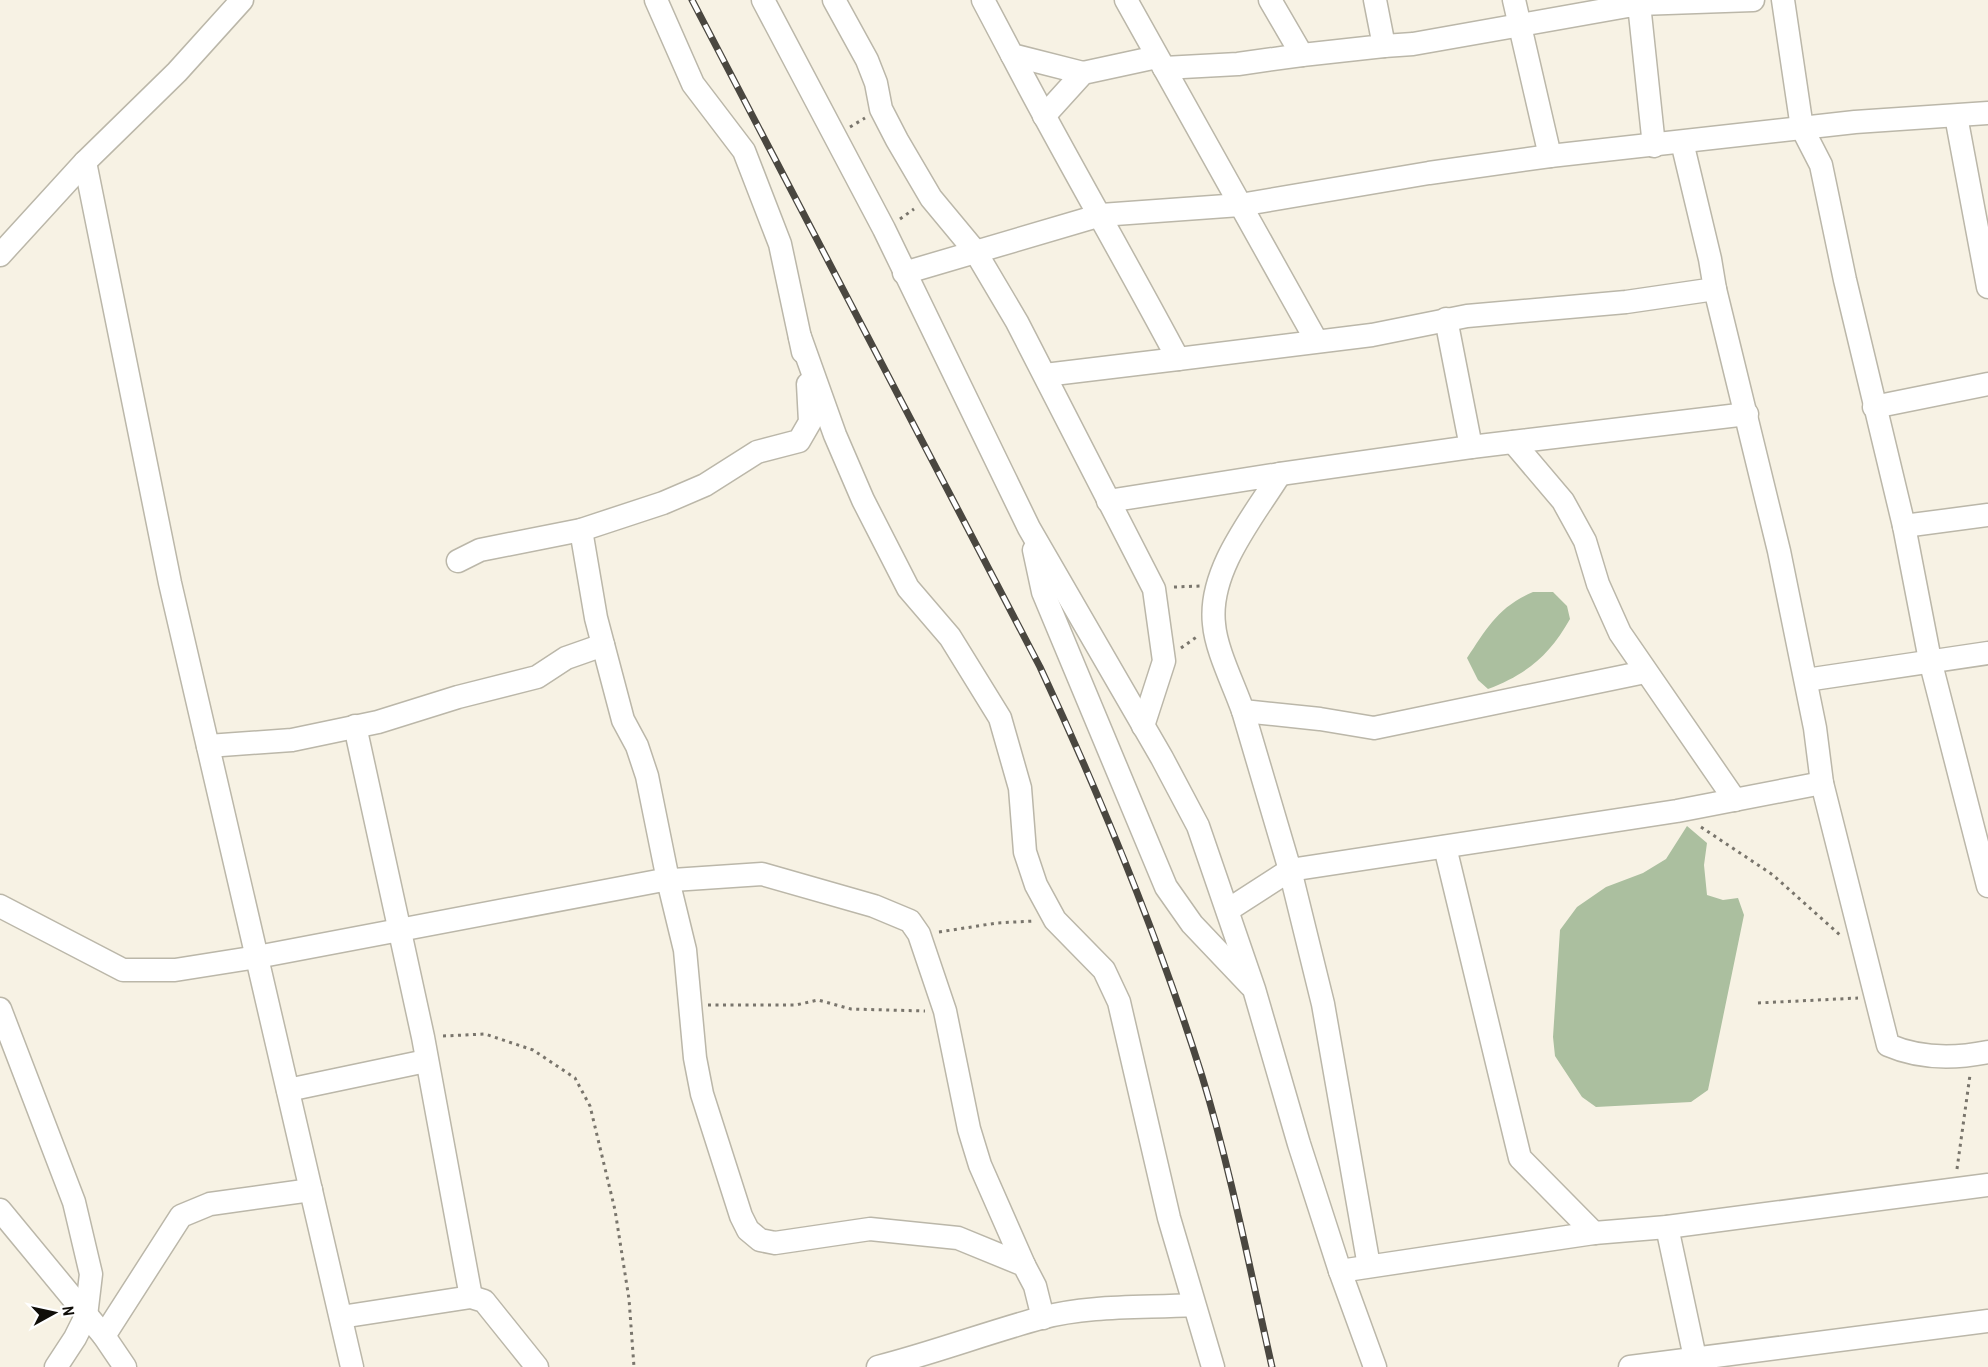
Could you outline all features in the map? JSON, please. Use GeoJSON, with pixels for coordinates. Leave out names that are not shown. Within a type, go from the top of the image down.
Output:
{"type":"FeatureCollection","features":[{"type":"Feature","properties":{"kind":"street"},"geometry":{"type":"LineString","coordinates":[[0,255],[85,162],[177,72],[242,0]]}},
{"type":"Feature","properties":{"kind":"street"},"geometry":{"type":"LineString","coordinates":[[458,561],[480,550],[581,530],[663,503],[705,485],[757,452],[799,441],[806,431],[810,416],[800,337],[780,244],[744,151],[693,84],[656,0]]}},
{"type":"Feature","properties":{"kind":"street"},"geometry":{"type":"LineString","coordinates":[[763,0],[884,229],[1029,528],[1198,826],[1254,989],[1299,1144],[1340,1271],[1375,1367]]}},
{"type":"Feature","properties":{"kind":"street"},"geometry":{"type":"LineString","coordinates":[[834,0],[867,60],[876,83],[881,109],[931,198],[975,251],[1045,375],[1154,588],[1164,661],[1143,726]]}},
{"type":"Feature","properties":{"kind":"street"},"geometry":{"type":"LineString","coordinates":[[983,0],[1178,359]]}},
{"type":"Feature","properties":{"kind":"street"},"geometry":{"type":"LineString","coordinates":[[1126,0],[1316,340]]}},
{"type":"Feature","properties":{"kind":"street"},"geometry":{"type":"LineString","coordinates":[[1270,0],[1302,55]]}},
{"type":"Feature","properties":{"kind":"street"},"geometry":{"type":"LineString","coordinates":[[1376,0],[1384,46]]}},
{"type":"Feature","properties":{"kind":"street"},"geometry":{"type":"LineString","coordinates":[[1514,0],[1550,156]]}},
{"type":"Feature","properties":{"kind":"street"},"geometry":{"type":"LineString","coordinates":[[1012,54],[1083,73],[1161,62],[1238,64],[1413,44],[1639,2],[1753,0]]}},
{"type":"Feature","properties":{"kind":"street"},"geometry":{"type":"LineString","coordinates":[[1783,0],[1802,128],[1821,165],[1874,407],[1904,526],[1930,660],[1988,886]]}},
{"type":"Feature","properties":{"kind":"street"},"geometry":{"type":"LineString","coordinates":[[1639,2],[1654,146]]}},
{"type":"Feature","properties":{"kind":"street"},"geometry":{"type":"LineString","coordinates":[[1044,116],[1083,73]]}},
{"type":"Feature","properties":{"kind":"street"},"geometry":{"type":"LineString","coordinates":[[904,273],[1101,215],[1240,205],[1429,172],[1550,156],[1802,128],[1988,113]]}},
{"type":"Feature","properties":{"kind":"street"},"geometry":{"type":"LineString","coordinates":[[1956,116],[1988,287]]}},
{"type":"Feature","properties":{"kind":"street"},"geometry":{"type":"LineString","coordinates":[[1682,142],[1715,289],[1747,414],[1806,680],[1822,783],[1888,1045],[1910,1054],[1935,1057],[1980,1054]]}},
{"type":"Feature","properties":{"kind":"street"},"geometry":{"type":"LineString","coordinates":[[85,162],[170,583],[352,1367]]}},
{"type":"Feature","properties":{"kind":"street"},"geometry":{"type":"LineString","coordinates":[[1045,375],[1316,340],[1372,335],[1446,319],[1626,302],[1715,289]]}},
{"type":"Feature","properties":{"kind":"street"},"geometry":{"type":"LineString","coordinates":[[1446,319],[1471,447]]}},
{"type":"Feature","properties":{"kind":"street"},"geometry":{"type":"LineString","coordinates":[[800,337],[834,435],[863,500],[908,588],[950,637],[1000,718],[1020,788],[1025,852],[1036,885],[1055,920],[1104,970],[1119,1002],[1169,1218],[1213,1367]]}},
{"type":"Feature","properties":{"kind":"street"},"geometry":{"type":"LineString","coordinates":[[1874,407],[1988,384]]}},
{"type":"Feature","properties":{"kind":"street"},"geometry":{"type":"LineString","coordinates":[[1108,501],[1471,447],[1747,414]]}},
{"type":"Feature","properties":{"kind":"street"},"geometry":{"type":"LineString","coordinates":[[1513,442],[1563,501],[1575,521],[1598,584],[1620,633],[1735,800]]}},
{"type":"Feature","properties":{"kind":"street"},"geometry":{"type":"LineString","coordinates":[[1280,474],[1227,561],[1216,585],[1214,624],[1243,711],[1290,870],[1323,1004],[1369,1266]]}},
{"type":"Feature","properties":{"kind":"street"},"geometry":{"type":"LineString","coordinates":[[1904,526],[1988,515]]}},
{"type":"Feature","properties":{"kind":"street"},"geometry":{"type":"LineString","coordinates":[[1029,528],[1043,592],[1166,887],[1192,924],[1254,989]]}},
{"type":"Feature","properties":{"kind":"street"},"geometry":{"type":"LineString","coordinates":[[581,530],[603,645],[623,720],[637,746],[647,776],[685,950],[695,1058],[702,1094],[741,1216],[748,1230],[760,1240],[775,1243],[870,1229],[958,1238],[1024,1265]]}},
{"type":"Feature","properties":{"kind":"street"},"geometry":{"type":"LineString","coordinates":[[208,746],[292,740],[378,722],[458,697],[537,677],[566,658],[603,645]]}},
{"type":"Feature","properties":{"kind":"street"},"geometry":{"type":"LineString","coordinates":[[1806,680],[1988,653]]}},
{"type":"Feature","properties":{"kind":"street"},"geometry":{"type":"LineString","coordinates":[[1243,711],[1320,719],[1374,728],[1645,672]]}},
{"type":"Feature","properties":{"kind":"street"},"geometry":{"type":"LineString","coordinates":[[355,726],[423,1037],[471,1297]]}},
{"type":"Feature","properties":{"kind":"street"},"geometry":{"type":"LineString","coordinates":[[1228,910],[1290,870],[1677,811],[1822,783]]}},
{"type":"Feature","properties":{"kind":"street"},"geometry":{"type":"LineString","coordinates":[[1445,847],[1520,1158],[1594,1233]]}},
{"type":"Feature","properties":{"kind":"street"},"geometry":{"type":"LineString","coordinates":[[0,906],[123,970],[175,970],[257,957],[668,880],[762,874],[874,906],[910,921],[919,934],[945,1011],[969,1128],[980,1165],[1035,1286],[1042,1318]]}},
{"type":"Feature","properties":{"kind":"street"},"geometry":{"type":"LineString","coordinates":[[0,1009],[75,1202],[91,1274],[86,1316],[56,1367]]}},
{"type":"Feature","properties":{"kind":"street"},"geometry":{"type":"LineString","coordinates":[[288,1090],[426,1061]]}},
{"type":"Feature","properties":{"kind":"street"},"geometry":{"type":"LineString","coordinates":[[1340,1271],[1594,1233],[1667,1227],[1988,1185]]}},
{"type":"Feature","properties":{"kind":"street"},"geometry":{"type":"LineString","coordinates":[[104,1336],[182,1216],[210,1204],[311,1190]]}},
{"type":"Feature","properties":{"kind":"street"},"geometry":{"type":"LineString","coordinates":[[0,1210],[104,1336],[125,1367]]}},
{"type":"Feature","properties":{"kind":"street"},"geometry":{"type":"LineString","coordinates":[[1667,1227],[1696,1362]]}},
{"type":"Feature","properties":{"kind":"street"},"geometry":{"type":"LineString","coordinates":[[341,1317],[471,1297],[484,1301],[537,1367]]}},
{"type":"Feature","properties":{"kind":"street"},"geometry":{"type":"LineString","coordinates":[[878,1367],[938,1351],[1042,1318],[1089,1311],[1193,1305]]}},
{"type":"Feature","properties":{"kind":"street"},"geometry":{"type":"LineString","coordinates":[[1630,1367],[1696,1362],[1988,1321]]}},
{"type":"Feature","properties":{"kind":"path"},"geometry":{"type":"LineString","coordinates":[[835,136],[881,109]]}},
{"type":"Feature","properties":{"kind":"path"},"geometry":{"type":"LineString","coordinates":[[884,229],[931,198]]}},
{"type":"Feature","properties":{"kind":"path"},"geometry":{"type":"LineString","coordinates":[[1154,588],[1216,585]]}},
{"type":"Feature","properties":{"kind":"path"},"geometry":{"type":"LineString","coordinates":[[1164,661],[1214,624]]}},
{"type":"Feature","properties":{"kind":"path"},"geometry":{"type":"LineString","coordinates":[[1677,811],[1773,875],[1841,936]]}},
{"type":"Feature","properties":{"kind":"path"},"geometry":{"type":"LineString","coordinates":[[919,934],[997,923],[1055,920]]}},
{"type":"Feature","properties":{"kind":"path"},"geometry":{"type":"LineString","coordinates":[[1758,1004],[1876,997]]}},
{"type":"Feature","properties":{"kind":"path"},"geometry":{"type":"LineString","coordinates":[[690,1005],[796,1005],[818,1000],[851,1009],[945,1011]]}},
{"type":"Feature","properties":{"kind":"path"},"geometry":{"type":"LineString","coordinates":[[423,1037],[485,1034],[533,1050],[575,1078],[590,1106],[615,1210],[629,1299],[634,1367]]}},
{"type":"Feature","properties":{"kind":"path"},"geometry":{"type":"LineString","coordinates":[[1955,1190],[1980,1054]]}},
{"type":"Feature","properties":{"kind":"green space"},"geometry":{"type":"Polygon","coordinates":[[[1533,592],[1553,592],[1567,606],[1570,619],[1554,643],[1536,662],[1514,677],[1488,689],[1478,680],[1467,658],[1494,619],[1511,604],[1533,592]]]}},
{"type":"Feature","properties":{"kind":"green space"},"geometry":{"type":"Polygon","coordinates":[[[1687,826],[1707,843],[1704,865],[1707,895],[1723,900],[1738,898],[1744,915],[1708,1090],[1691,1102],[1596,1107],[1582,1097],[1555,1056],[1553,1037],[1560,930],[1577,907],[1606,887],[1643,873],[1666,859],[1687,826]]]}},
{"type":"Feature","properties":{"kind":"railway"},"geometry":{"type":"LineString","coordinates":[[692,0],[1040,667],[1107,818],[1148,920],[1202,1076],[1231,1184],[1272,1367]]}}]}
